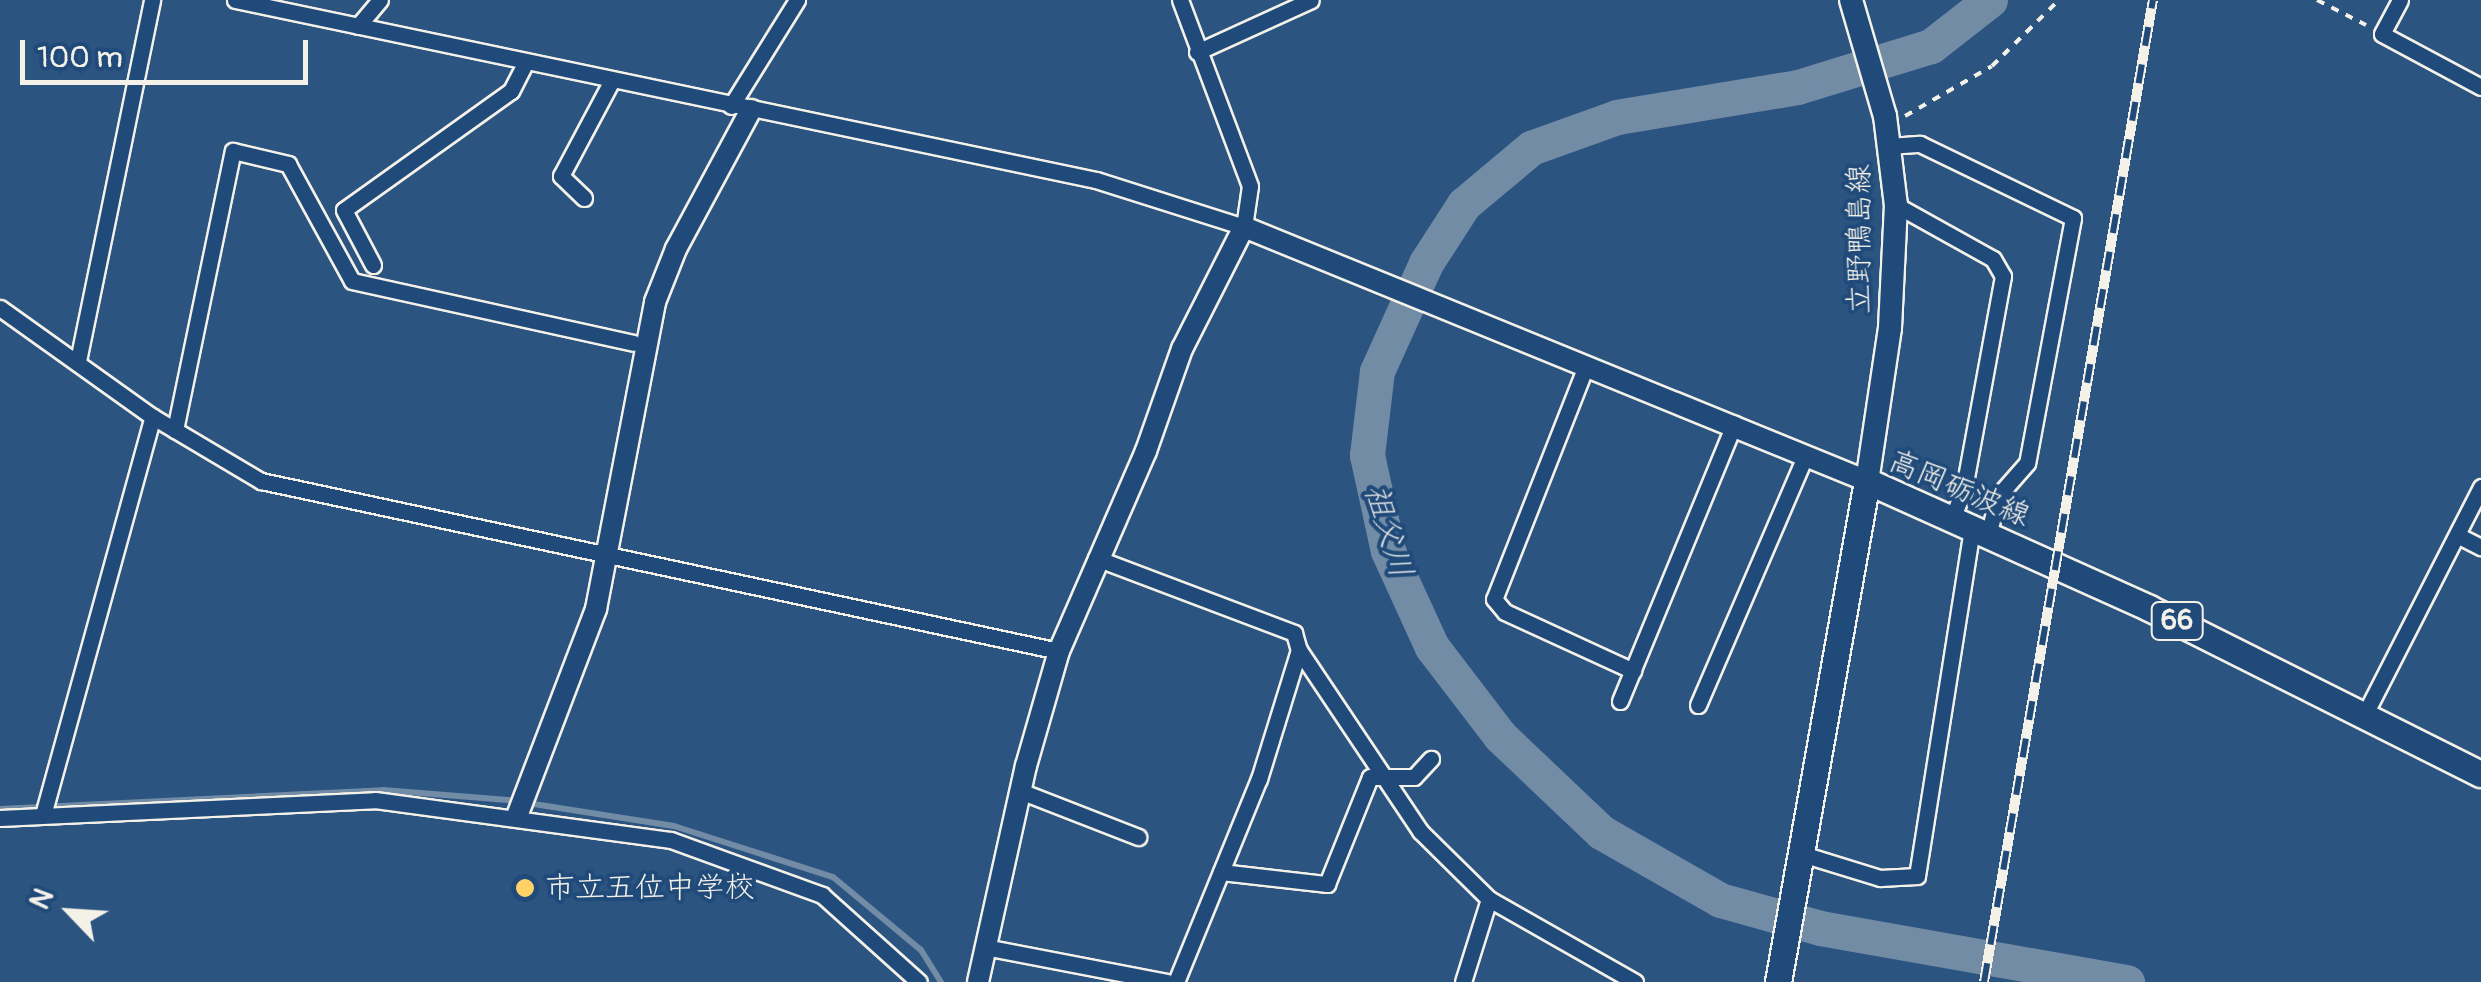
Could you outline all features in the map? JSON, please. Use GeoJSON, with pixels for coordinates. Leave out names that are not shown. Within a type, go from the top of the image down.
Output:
{"type":"FeatureCollection","features":[{"type":"Feature","properties":{"kind":"main road","name":"立野鴨島線"},"geometry":{"type":"LineString","coordinates":[[1851,0],[1887,129],[1896,205],[1890,328],[1867,481]]}},
{"type":"Feature","properties":{"kind":"main road","name":"高岡砺波線"},"geometry":{"type":"LineString","coordinates":[[1779,975],[1867,481],[2366,712],[2481,774]]}},
{"type":"Feature","properties":{"kind":"street"},"geometry":{"type":"LineString","coordinates":[[78,361],[152,0]]}},
{"type":"Feature","properties":{"kind":"street"},"geometry":{"type":"LineString","coordinates":[[235,0],[611,82],[1096,180],[1244,227],[1584,371],[1734,424],[1867,481]]}},
{"type":"Feature","properties":{"kind":"street"},"geometry":{"type":"LineString","coordinates":[[358,26],[380,0]]}},
{"type":"Feature","properties":{"kind":"street"},"geometry":{"type":"LineString","coordinates":[[517,816],[596,609],[655,302],[741,108],[797,0]]}},
{"type":"Feature","properties":{"kind":"street"},"geometry":{"type":"LineString","coordinates":[[982,978],[985,947],[1020,791],[1060,650],[1096,558],[1146,451],[1182,349],[1244,227],[1250,186],[1180,0]]}},
{"type":"Feature","properties":{"kind":"street"},"geometry":{"type":"LineString","coordinates":[[1197,52],[1311,0]]}},
{"type":"Feature","properties":{"kind":"street"},"geometry":{"type":"LineString","coordinates":[[2400,0],[2382,34],[2481,87]]}},
{"type":"Feature","properties":{"kind":"street"},"geometry":{"type":"LineString","coordinates":[[373,264],[344,210],[511,92],[526,62]]}},
{"type":"Feature","properties":{"kind":"street"},"geometry":{"type":"LineString","coordinates":[[584,198],[561,176],[611,82]]}},
{"type":"Feature","properties":{"kind":"street"},"geometry":{"type":"LineString","coordinates":[[1887,129],[2073,218],[2028,463],[1971,528]]}},
{"type":"Feature","properties":{"kind":"street"},"geometry":{"type":"LineString","coordinates":[[175,430],[233,151],[288,164],[352,282],[633,343]]}},
{"type":"Feature","properties":{"kind":"street"},"geometry":{"type":"LineString","coordinates":[[1802,854],[1880,878],[1918,876],[1971,528],[1964,489],[2003,276],[1993,259],[1896,205]]}},
{"type":"Feature","properties":{"kind":"street"},"geometry":{"type":"LineString","coordinates":[[0,308],[153,416],[261,481],[1060,650]]}},
{"type":"Feature","properties":{"kind":"street"},"geometry":{"type":"LineString","coordinates":[[1584,371],[1494,600],[1505,612],[1632,671]]}},
{"type":"Feature","properties":{"kind":"street"},"geometry":{"type":"LineString","coordinates":[[43,815],[153,416]]}},
{"type":"Feature","properties":{"kind":"street"},"geometry":{"type":"LineString","coordinates":[[1620,701],[1734,424]]}},
{"type":"Feature","properties":{"kind":"street"},"geometry":{"type":"LineString","coordinates":[[1698,704],[1806,454]]}},
{"type":"Feature","properties":{"kind":"street"},"geometry":{"type":"LineString","coordinates":[[2366,712],[2481,488]]}},
{"type":"Feature","properties":{"kind":"street"},"geometry":{"type":"LineString","coordinates":[[2457,535],[2481,547]]}},
{"type":"Feature","properties":{"kind":"street"},"geometry":{"type":"LineString","coordinates":[[1096,558],[1294,633],[1299,650],[1390,777],[1420,831],[1489,899],[1634,982]]}},
{"type":"Feature","properties":{"kind":"street"},"geometry":{"type":"LineString","coordinates":[[1176,982],[1259,780],[1299,650]]}},
{"type":"Feature","properties":{"kind":"street"},"geometry":{"type":"LineString","coordinates":[[1221,872],[1327,884],[1370,777],[1414,777],[1431,758]]}},
{"type":"Feature","properties":{"kind":"street"},"geometry":{"type":"LineString","coordinates":[[1020,791],[1138,838]]}},
{"type":"Feature","properties":{"kind":"street"},"geometry":{"type":"LineString","coordinates":[[0,818],[376,800],[517,816],[671,840],[822,895],[919,982]]}},
{"type":"Feature","properties":{"kind":"street"},"geometry":{"type":"LineString","coordinates":[[1464,982],[1489,899]]}},
{"type":"Feature","properties":{"kind":"street"},"geometry":{"type":"LineString","coordinates":[[985,947],[1167,982]]}},
{"type":"Feature","properties":{"kind":"path"},"geometry":{"type":"LineString","coordinates":[[1887,129],[1992,66],[2059,0]]}},
{"type":"Feature","properties":{"kind":"path"},"geometry":{"type":"LineString","coordinates":[[2317,0],[2382,34]]}},
{"type":"Feature","properties":{"kind":"waterway","name":"祖父川"},"geometry":{"type":"LineString","coordinates":[[1990,0],[1931,46],[1798,87],[1617,117],[1531,148],[1464,204],[1426,263],[1377,371],[1367,455],[1388,551],[1432,647],[1500,736],[1601,832],[1720,900],[1820,928],[2127,982]]}},
{"type":"Feature","properties":{"kind":"waterway"},"geometry":{"type":"LineString","coordinates":[[0,809],[383,790],[508,800],[674,826],[833,877],[921,950],[941,982]]}},
{"type":"Feature","properties":{"kind":"railway"},"geometry":{"type":"LineString","coordinates":[[1984,982],[2153,0]]}},
{"type":"Feature","properties":{"kind":"place","name":"市立五位中学校"},"geometry":{"type":"Point","coordinates":[525,888]}}]}
